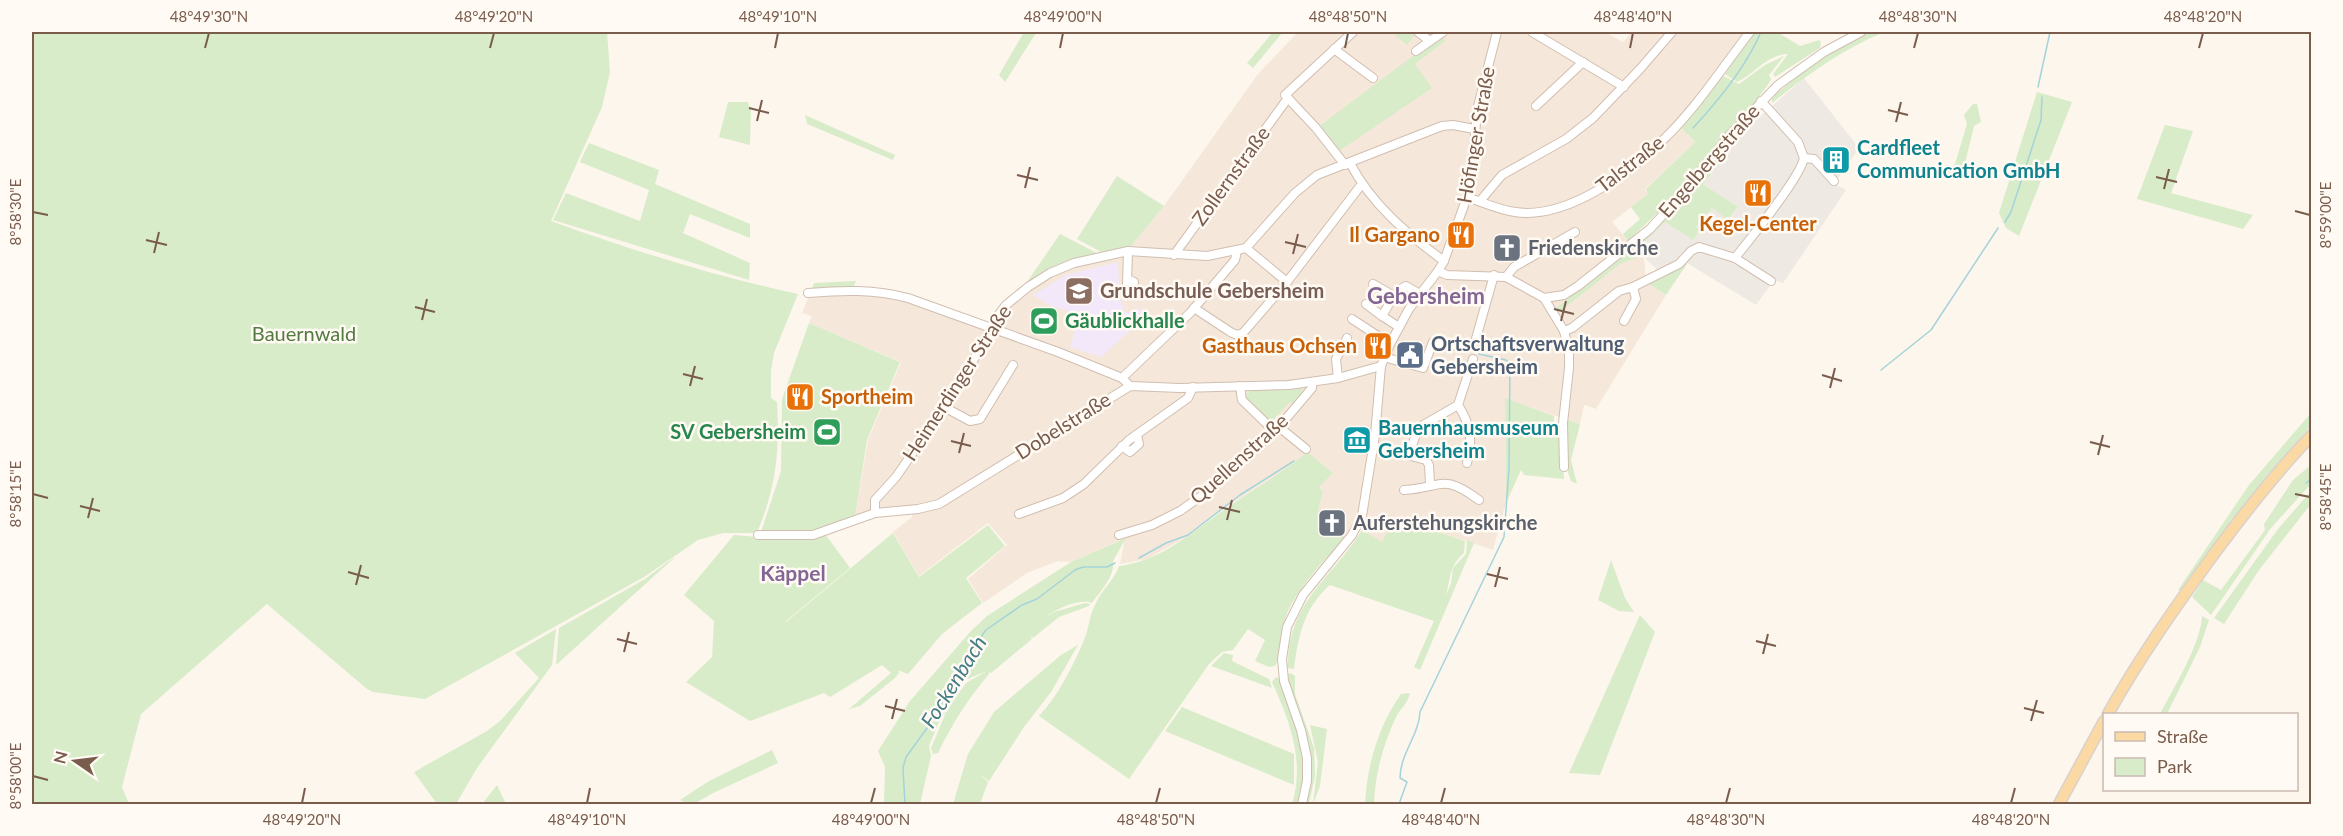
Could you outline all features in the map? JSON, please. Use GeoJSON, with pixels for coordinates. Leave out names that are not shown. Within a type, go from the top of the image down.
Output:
{"type":"FeatureCollection","features":[{"type":"Feature","properties":{"kind":"main road"},"geometry":{"type":"LineString","coordinates":[[2109,713],[2183,597],[2234,528],[2312,435]]}},
{"type":"Feature","properties":{"kind":"main road"},"geometry":{"type":"LineString","coordinates":[[2059,804],[2103,723]]}},
{"type":"Feature","properties":{"kind":"street","name":"Zollernstraße"},"geometry":{"type":"LineString","coordinates":[[1174,255],[1286,96],[1353,32]]}},
{"type":"Feature","properties":{"kind":"street"},"geometry":{"type":"LineString","coordinates":[[1418,32],[1430,41]]}},
{"type":"Feature","properties":{"kind":"street"},"geometry":{"type":"LineString","coordinates":[[1416,51],[1443,32]]}},
{"type":"Feature","properties":{"kind":"street","name":"Höfinger Straße"},"geometry":{"type":"LineString","coordinates":[[1302,804],[1307,781],[1307,758],[1301,730],[1284,681],[1283,651],[1291,617],[1303,595],[1352,535],[1360,521],[1365,506],[1383,361],[1399,327],[1444,261],[1467,196],[1471,184],[1474,129],[1497,32]]}},
{"type":"Feature","properties":{"kind":"street"},"geometry":{"type":"LineString","coordinates":[[1532,32],[1624,87]]}},
{"type":"Feature","properties":{"kind":"street"},"geometry":{"type":"LineString","coordinates":[[1480,201],[1502,175],[1566,139],[1593,118],[1624,87],[1672,32]]}},
{"type":"Feature","properties":{"kind":"street","name":"Talstraße"},"geometry":{"type":"LineString","coordinates":[[1467,196],[1515,213],[1530,213],[1567,205],[1590,195],[1626,171],[1663,140],[1721,72],[1750,32]]}},
{"type":"Feature","properties":{"kind":"street","name":"Engelbergstraße"},"geometry":{"type":"LineString","coordinates":[[1544,298],[1564,295],[1578,286],[1650,229],[1761,101],[1802,65],[1861,32]]}},
{"type":"Feature","properties":{"kind":"street"},"geometry":{"type":"LineString","coordinates":[[1334,49],[1373,78]]}},
{"type":"Feature","properties":{"kind":"street"},"geometry":{"type":"LineString","coordinates":[[1536,106],[1583,62]]}},
{"type":"Feature","properties":{"kind":"street"},"geometry":{"type":"LineString","coordinates":[[1286,96],[1348,164],[1361,185],[1384,212],[1421,245],[1444,261]]}},
{"type":"Feature","properties":{"kind":"street"},"geometry":{"type":"LineString","coordinates":[[1735,258],[1801,168],[1804,158],[1798,142],[1761,101]]}},
{"type":"Feature","properties":{"kind":"street","name":"Heimerdinger Straße"},"geometry":{"type":"LineString","coordinates":[[875,513],[875,500],[896,477],[944,407],[968,370],[991,327],[1006,305],[1028,287],[1050,273],[1074,263],[1128,251],[1206,256],[1246,248],[1305,183],[1317,175],[1442,126],[1453,125],[1474,129]]}},
{"type":"Feature","properties":{"kind":"street"},"geometry":{"type":"LineString","coordinates":[[1804,158],[1814,159],[1834,181]]}},
{"type":"Feature","properties":{"kind":"street"},"geometry":{"type":"LineString","coordinates":[[1194,309],[1238,335],[1243,333],[1287,282],[1361,185]]}},
{"type":"Feature","properties":{"kind":"street"},"geometry":{"type":"LineString","coordinates":[[1506,277],[1514,267],[1575,232]]}},
{"type":"Feature","properties":{"kind":"street"},"geometry":{"type":"LineString","coordinates":[[1564,331],[1572,328],[1619,291],[1633,287],[1679,264],[1690,250],[1699,247],[1735,258],[1771,281]]}},
{"type":"Feature","properties":{"kind":"street"},"geometry":{"type":"LineString","coordinates":[[1246,248],[1287,282]]}},
{"type":"Feature","properties":{"kind":"street"},"geometry":{"type":"LineString","coordinates":[[1127,279],[1128,251]]}},
{"type":"Feature","properties":{"kind":"street"},"geometry":{"type":"LineString","coordinates":[[1122,378],[1194,309],[1235,260],[1237,251]]}},
{"type":"Feature","properties":{"kind":"street"},"geometry":{"type":"LineString","coordinates":[[1438,271],[1447,275],[1506,277],[1544,298],[1564,331],[1569,351],[1563,423],[1564,468]]}},
{"type":"Feature","properties":{"kind":"street"},"geometry":{"type":"LineString","coordinates":[[1475,342],[1494,275]]}},
{"type":"Feature","properties":{"kind":"street"},"geometry":{"type":"LineString","coordinates":[[1373,284],[1394,296]]}},
{"type":"Feature","properties":{"kind":"street"},"geometry":{"type":"LineString","coordinates":[[1382,316],[1398,291],[1406,286],[1420,294]]}},
{"type":"Feature","properties":{"kind":"street"},"geometry":{"type":"LineString","coordinates":[[1624,321],[1636,299],[1633,287]]}},
{"type":"Feature","properties":{"kind":"street"},"geometry":{"type":"LineString","coordinates":[[808,293],[854,289],[886,292],[991,327],[1122,378],[1130,386]]}},
{"type":"Feature","properties":{"kind":"street"},"geometry":{"type":"LineString","coordinates":[[1366,304],[1399,327]]}},
{"type":"Feature","properties":{"kind":"street"},"geometry":{"type":"LineString","coordinates":[[1352,319],[1390,344]]}},
{"type":"Feature","properties":{"kind":"street"},"geometry":{"type":"LineString","coordinates":[[1338,378],[1336,359],[1347,338]]}},
{"type":"Feature","properties":{"kind":"street"},"geometry":{"type":"LineString","coordinates":[[1383,361],[1423,368],[1433,342],[1463,347]]}},
{"type":"Feature","properties":{"kind":"street"},"geometry":{"type":"LineString","coordinates":[[1409,455],[1418,428],[1458,405],[1473,359]]}},
{"type":"Feature","properties":{"kind":"street","name":"Dobelstraße"},"geometry":{"type":"LineString","coordinates":[[758,535],[813,535],[875,513],[918,509],[939,504],[1130,386],[1193,387],[1312,383],[1338,378],[1383,361]]}},
{"type":"Feature","properties":{"kind":"street"},"geometry":{"type":"LineString","coordinates":[[944,407],[970,421],[980,419],[1013,365]]}},
{"type":"Feature","properties":{"kind":"street","name":"Quellenstraße"},"geometry":{"type":"LineString","coordinates":[[1119,535],[1152,525],[1180,511],[1204,494],[1277,429],[1312,388],[1312,383]]}},
{"type":"Feature","properties":{"kind":"street"},"geometry":{"type":"LineString","coordinates":[[1240,386],[1242,400],[1306,450]]}},
{"type":"Feature","properties":{"kind":"street"},"geometry":{"type":"LineString","coordinates":[[1019,514],[1063,498],[1077,489],[1122,446],[1130,452],[1139,444],[1137,435],[1188,398],[1193,387]]}},
{"type":"Feature","properties":{"kind":"street"},"geometry":{"type":"LineString","coordinates":[[1458,405],[1463,413],[1472,444],[1467,463]]}},
{"type":"Feature","properties":{"kind":"street"},"geometry":{"type":"LineString","coordinates":[[1373,446],[1424,459],[1428,463],[1430,484]]}},
{"type":"Feature","properties":{"kind":"street"},"geometry":{"type":"LineString","coordinates":[[1404,490],[1447,483],[1456,485],[1479,500]]}},
{"type":"Feature","properties":{"kind":"shaded area"},"geometry":{"type":"Polygon","coordinates":[[[1298,32],[1605,32],[1623,42],[1632,32],[1754,32],[1723,76],[1681,128],[1695,142],[1645,189],[1648,194],[1612,222],[1644,259],[1646,282],[1666,295],[1596,409],[1584,405],[1580,424],[1505,399],[1506,503],[1493,550],[1395,517],[1382,543],[1353,525],[1345,537],[1337,532],[1321,530],[1318,510],[1323,492],[1319,487],[1307,452],[1213,516],[1188,536],[1147,559],[1120,564],[1125,538],[1071,562],[1058,561],[1027,573],[983,603],[968,579],[1007,545],[988,523],[919,576],[893,532],[912,517],[912,507],[855,517],[868,440],[901,362],[809,323],[812,316],[802,313],[811,291],[861,287],[890,289],[988,322],[1005,299],[1027,282],[1073,259],[1131,246],[1164,206],[1258,74],[1298,32]]]}},
{"type":"Feature","properties":{"kind":"shaded area"},"geometry":{"type":"Polygon","coordinates":[[[1804,78],[1859,148],[1834,184],[1846,190],[1783,283],[1774,280],[1756,305],[1682,260],[1660,272],[1636,250],[1665,222],[1693,240],[1700,230],[1696,227],[1712,208],[1729,220],[1738,207],[1703,184],[1722,161],[1718,157],[1734,139],[1804,78]]]}},
{"type":"Feature","properties":{"kind":"shaded area"},"geometry":{"type":"Polygon","coordinates":[[[1118,262],[1119,295],[1125,313],[1141,308],[1143,319],[1101,357],[1070,347],[1081,314],[1074,315],[1066,310],[1053,307],[1033,295],[1066,275],[1118,262]]]}},
{"type":"Feature","properties":{"kind":"green space","name":"Bauernwald"},"geometry":{"type":"Polygon","coordinates":[[[32,32],[607,32],[610,72],[602,107],[551,221],[673,262],[798,294],[774,353],[771,398],[777,402],[777,453],[769,500],[757,533],[723,533],[698,540],[644,577],[425,699],[373,692],[367,689],[267,604],[141,714],[122,787],[129,804],[32,804],[32,32]]]}},
{"type":"Feature","properties":{"kind":"green space"},"geometry":{"type":"Polygon","coordinates":[[[1024,32],[1036,33],[1005,82],[999,75],[1024,32]]]}},
{"type":"Feature","properties":{"kind":"green space"},"geometry":{"type":"Polygon","coordinates":[[[1273,32],[1283,32],[1253,68],[1247,63],[1273,32]]]}},
{"type":"Feature","properties":{"kind":"green space"},"geometry":{"type":"Polygon","coordinates":[[[1398,32],[1409,32],[1414,36],[1407,45],[1395,35],[1398,32]]]}},
{"type":"Feature","properties":{"kind":"green space"},"geometry":{"type":"Polygon","coordinates":[[[1754,32],[1777,32],[1800,46],[1819,40],[1820,48],[1775,77],[1773,74],[1788,54],[1774,57],[1737,82],[1725,74],[1754,32]]]}},
{"type":"Feature","properties":{"kind":"green space"},"geometry":{"type":"Polygon","coordinates":[[[1868,32],[1884,32],[1826,63],[1772,103],[1777,93],[1820,58],[1868,32]]]}},
{"type":"Feature","properties":{"kind":"green space"},"geometry":{"type":"Polygon","coordinates":[[[1441,35],[1445,41],[1415,64],[1432,88],[1339,151],[1318,127],[1441,35]]]}},
{"type":"Feature","properties":{"kind":"green space"},"geometry":{"type":"Polygon","coordinates":[[[1784,56],[1769,75],[1770,82],[1757,100],[1668,203],[1628,241],[1623,234],[1640,219],[1631,207],[1648,194],[1646,189],[1695,142],[1681,128],[1723,76],[1739,84],[1765,65],[1784,56]]]}},
{"type":"Feature","properties":{"kind":"green space"},"geometry":{"type":"Polygon","coordinates":[[[2037,92],[2072,102],[2019,236],[2006,228],[1999,213],[2037,92]]]}},
{"type":"Feature","properties":{"kind":"green space"},"geometry":{"type":"Polygon","coordinates":[[[728,102],[748,102],[751,107],[750,145],[719,137],[728,102]]]}},
{"type":"Feature","properties":{"kind":"green space"},"geometry":{"type":"Polygon","coordinates":[[[1973,104],[1977,104],[1981,122],[1974,126],[1964,167],[1967,174],[1963,179],[1954,178],[1948,173],[1950,167],[1955,164],[1967,124],[1964,115],[1973,104]]]}},
{"type":"Feature","properties":{"kind":"green space"},"geometry":{"type":"Polygon","coordinates":[[[805,115],[895,155],[893,160],[807,124],[805,115]]]}},
{"type":"Feature","properties":{"kind":"green space"},"geometry":{"type":"Polygon","coordinates":[[[2165,125],[2193,131],[2171,193],[2253,215],[2243,229],[2137,199],[2165,125]]]}},
{"type":"Feature","properties":{"kind":"green space"},"geometry":{"type":"Polygon","coordinates":[[[589,143],[659,170],[655,184],[750,224],[750,238],[690,214],[683,233],[750,263],[749,280],[553,220],[566,193],[640,221],[649,190],[580,162],[589,143]]]}},
{"type":"Feature","properties":{"kind":"green space"},"geometry":{"type":"Polygon","coordinates":[[[1718,157],[1722,161],[1703,184],[1738,207],[1728,220],[1712,208],[1696,227],[1700,230],[1693,240],[1665,222],[1636,250],[1638,257],[1620,264],[1557,314],[1554,310],[1610,265],[1718,157]]]}},
{"type":"Feature","properties":{"kind":"green space"},"geometry":{"type":"Polygon","coordinates":[[[1117,176],[1164,206],[1131,246],[1101,252],[1077,239],[1117,176]]]}},
{"type":"Feature","properties":{"kind":"green space"},"geometry":{"type":"Polygon","coordinates":[[[1060,234],[1097,253],[1059,265],[1027,282],[1060,234]]]}},
{"type":"Feature","properties":{"kind":"green space"},"geometry":{"type":"Polygon","coordinates":[[[1685,262],[1687,264],[1666,295],[1646,282],[1685,262]]]}},
{"type":"Feature","properties":{"kind":"green space"},"geometry":{"type":"Polygon","coordinates":[[[856,281],[853,288],[811,291],[814,283],[856,281]]]}},
{"type":"Feature","properties":{"kind":"green space","name":"SV Gebersheim"},"geometry":{"type":"Polygon","coordinates":[[[809,323],[900,362],[867,440],[855,517],[817,533],[761,532],[781,471],[782,399],[809,323]]]}},
{"type":"Feature","properties":{"kind":"green space"},"geometry":{"type":"Polygon","coordinates":[[[1302,388],[1302,394],[1295,404],[1290,402],[1271,422],[1246,398],[1252,389],[1302,388]]]}},
{"type":"Feature","properties":{"kind":"green space"},"geometry":{"type":"Polygon","coordinates":[[[1505,398],[1554,416],[1554,423],[1561,428],[1564,479],[1524,475],[1521,470],[1506,503],[1505,398]]]}},
{"type":"Feature","properties":{"kind":"green space"},"geometry":{"type":"Polygon","coordinates":[[[2311,413],[2311,426],[2266,477],[2182,590],[2178,590],[2249,485],[2311,413]]]}},
{"type":"Feature","properties":{"kind":"green space"},"geometry":{"type":"Polygon","coordinates":[[[1565,419],[1580,424],[1571,460],[1577,484],[1571,481],[1567,466],[1565,419]]]}},
{"type":"Feature","properties":{"kind":"green space"},"geometry":{"type":"Polygon","coordinates":[[[1307,452],[1333,473],[1319,487],[1323,492],[1318,510],[1326,516],[1321,530],[1338,532],[1345,537],[1312,575],[1291,605],[1284,622],[1279,656],[1275,666],[1269,667],[1255,661],[1265,640],[1248,629],[1233,650],[1222,652],[1209,664],[1129,779],[1039,716],[1059,690],[1070,670],[1086,636],[1093,609],[1119,566],[1145,560],[1170,548],[1307,452]]]}},
{"type":"Feature","properties":{"kind":"green space"},"geometry":{"type":"Polygon","coordinates":[[[2311,465],[2311,484],[2271,528],[2211,615],[2192,597],[2203,580],[2221,590],[2265,530],[2264,524],[2293,480],[2311,465]]]}},
{"type":"Feature","properties":{"kind":"green space"},"geometry":{"type":"Polygon","coordinates":[[[2311,491],[2311,504],[2259,570],[2224,624],[2214,618],[2278,529],[2311,491]]]}},
{"type":"Feature","properties":{"kind":"green space"},"geometry":{"type":"Polygon","coordinates":[[[1395,517],[1465,541],[1464,553],[1453,567],[1446,595],[1451,584],[1453,568],[1466,554],[1467,540],[1474,543],[1420,670],[1414,667],[1434,621],[1330,585],[1308,613],[1300,634],[1294,669],[1288,668],[1290,645],[1295,626],[1313,593],[1362,530],[1382,542],[1395,517]]]}},
{"type":"Feature","properties":{"kind":"green space"},"geometry":{"type":"Polygon","coordinates":[[[988,525],[1005,546],[966,578],[982,603],[942,634],[908,674],[898,670],[899,673],[895,678],[860,706],[849,709],[891,673],[882,665],[830,697],[824,693],[750,721],[686,682],[712,657],[714,621],[684,595],[734,535],[782,539],[825,534],[850,568],[786,621],[784,619],[786,622],[893,533],[919,577],[988,525]]]}},
{"type":"Feature","properties":{"kind":"green space"},"geometry":{"type":"Polygon","coordinates":[[[1126,538],[1113,561],[1112,573],[1092,603],[1080,602],[1074,603],[1054,612],[1085,603],[1090,604],[1059,617],[1033,638],[1030,636],[1032,639],[991,673],[989,672],[961,712],[938,753],[933,754],[931,748],[947,710],[966,683],[987,671],[965,680],[938,724],[929,746],[931,756],[920,804],[884,804],[885,767],[878,751],[910,701],[970,632],[987,616],[1071,562],[1126,538]]]}},
{"type":"Feature","properties":{"kind":"green space"},"geometry":{"type":"Polygon","coordinates":[[[673,558],[556,665],[559,628],[645,579],[673,558]]]}},
{"type":"Feature","properties":{"kind":"green space"},"geometry":{"type":"Polygon","coordinates":[[[1611,560],[1625,598],[1634,612],[1619,611],[1598,600],[1611,560]]]}},
{"type":"Feature","properties":{"kind":"green space"},"geometry":{"type":"Polygon","coordinates":[[[1640,615],[1655,632],[1600,775],[1569,773],[1640,615]]]}},
{"type":"Feature","properties":{"kind":"green space"},"geometry":{"type":"Polygon","coordinates":[[[2202,616],[2209,620],[2200,647],[2167,713],[2161,713],[2192,653],[2202,616]]]}},
{"type":"Feature","properties":{"kind":"green space"},"geometry":{"type":"Polygon","coordinates":[[[556,629],[552,665],[477,768],[456,804],[437,804],[414,772],[487,731],[500,721],[539,678],[515,653],[556,629]]]}},
{"type":"Feature","properties":{"kind":"green space"},"geometry":{"type":"Polygon","coordinates":[[[1078,645],[1051,692],[1024,727],[989,781],[979,774],[988,782],[980,804],[953,804],[968,754],[994,712],[1061,655],[1078,645]]]}},
{"type":"Feature","properties":{"kind":"green space"},"geometry":{"type":"Polygon","coordinates":[[[1224,653],[1233,655],[1232,661],[1269,679],[1272,688],[1211,666],[1224,653]]]}},
{"type":"Feature","properties":{"kind":"green space"},"geometry":{"type":"Polygon","coordinates":[[[1291,673],[1295,676],[1295,694],[1314,748],[1315,776],[1309,804],[1304,804],[1310,774],[1287,675],[1291,673]]]}},
{"type":"Feature","properties":{"kind":"green space"},"geometry":{"type":"Polygon","coordinates":[[[1276,677],[1281,680],[1300,741],[1303,771],[1298,804],[1292,804],[1297,772],[1294,742],[1285,712],[1272,682],[1276,677]]]}},
{"type":"Feature","properties":{"kind":"green space"},"geometry":{"type":"Polygon","coordinates":[[[1410,693],[1387,738],[1378,771],[1374,804],[1365,804],[1368,775],[1380,733],[1401,694],[1410,693]]]}},
{"type":"Feature","properties":{"kind":"green space"},"geometry":{"type":"Polygon","coordinates":[[[1182,707],[1294,754],[1294,785],[1165,731],[1182,707]]]}},
{"type":"Feature","properties":{"kind":"green space"},"geometry":{"type":"Polygon","coordinates":[[[1310,725],[1327,729],[1320,786],[1313,804],[1318,762],[1310,725]]]}},
{"type":"Feature","properties":{"kind":"green space"},"geometry":{"type":"Polygon","coordinates":[[[772,750],[778,763],[694,804],[680,800],[709,781],[772,750]]]}},
{"type":"Feature","properties":{"kind":"green space"},"geometry":{"type":"Polygon","coordinates":[[[497,785],[506,804],[482,804],[497,785]]]}},
{"type":"Feature","properties":{"kind":"waterway","name":"Fockenbach"},"geometry":{"type":"LineString","coordinates":[[1693,128],[1731,83],[1748,58],[1761,32]]}},
{"type":"Feature","properties":{"kind":"waterway"},"geometry":{"type":"LineString","coordinates":[[2038,87],[2050,32]]}},
{"type":"Feature","properties":{"kind":"waterway"},"geometry":{"type":"LineString","coordinates":[[2005,222],[2011,212],[2041,120],[2042,97]]}},
{"type":"Feature","properties":{"kind":"waterway"},"geometry":{"type":"LineString","coordinates":[[1881,370],[1931,330],[1998,228]]}},
{"type":"Feature","properties":{"kind":"waterway"},"geometry":{"type":"LineString","coordinates":[[1399,804],[1407,782],[1400,778],[1401,769],[1420,712],[1504,537],[1509,468],[1510,364],[1506,360],[1479,354]]}},
{"type":"Feature","properties":{"kind":"waterway","name":"Fockenbach"},"geometry":{"type":"LineString","coordinates":[[1139,558],[1166,543],[1188,535],[1240,495],[1294,461]]}},
{"type":"Feature","properties":{"kind":"waterway"},"geometry":{"type":"LineString","coordinates":[[2306,483],[2312,478]]}},
{"type":"Feature","properties":{"kind":"waterway","name":"Fockenbach"},"geometry":{"type":"LineString","coordinates":[[905,804],[903,768],[906,757],[938,713],[943,701],[956,683],[965,660],[986,630],[1022,605],[1037,599],[1075,570],[1083,567],[1107,567],[1115,563]]}},
{"type":"Feature","properties":{"kind":"place","name":"Cardfleet Communication GmbH"},"geometry":{"type":"Point","coordinates":[1836,160]}},
{"type":"Feature","properties":{"kind":"place","name":"Kegel-Center"},"geometry":{"type":"Point","coordinates":[1758,193]}},
{"type":"Feature","properties":{"kind":"place","name":"Il Gargano"},"geometry":{"type":"Point","coordinates":[1461,235]}},
{"type":"Feature","properties":{"kind":"place","name":"Friedenskirche"},"geometry":{"type":"Point","coordinates":[1507,248]}},
{"type":"Feature","properties":{"kind":"place","name":"Grundschule Gebersheim"},"geometry":{"type":"Point","coordinates":[1079,291]}},
{"type":"Feature","properties":{"kind":"place","name":"Gäublickhalle"},"geometry":{"type":"Point","coordinates":[1044,321]}},
{"type":"Feature","properties":{"kind":"place","name":"Gasthaus Ochsen"},"geometry":{"type":"Point","coordinates":[1378,346]}},
{"type":"Feature","properties":{"kind":"place","name":"Ortschaftsverwaltung Gebersheim"},"geometry":{"type":"Point","coordinates":[1410,355]}},
{"type":"Feature","properties":{"kind":"place","name":"Sportheim"},"geometry":{"type":"Point","coordinates":[800,397]}},
{"type":"Feature","properties":{"kind":"place","name":"SV Gebersheim"},"geometry":{"type":"Point","coordinates":[827,432]}},
{"type":"Feature","properties":{"kind":"place","name":"Bauernhausmuseum Gebersheim"},"geometry":{"type":"Point","coordinates":[1357,440]}},
{"type":"Feature","properties":{"kind":"place","name":"Auferstehungskirche"},"geometry":{"type":"Point","coordinates":[1332,523]}},
{"type":"Feature","properties":{"kind":"district","name":"Gebersheim"},"geometry":{"type":"Point","coordinates":[1426,296]}},
{"type":"Feature","properties":{"kind":"district","name":"Käppel"},"geometry":{"type":"Point","coordinates":[793,574]}}]}
